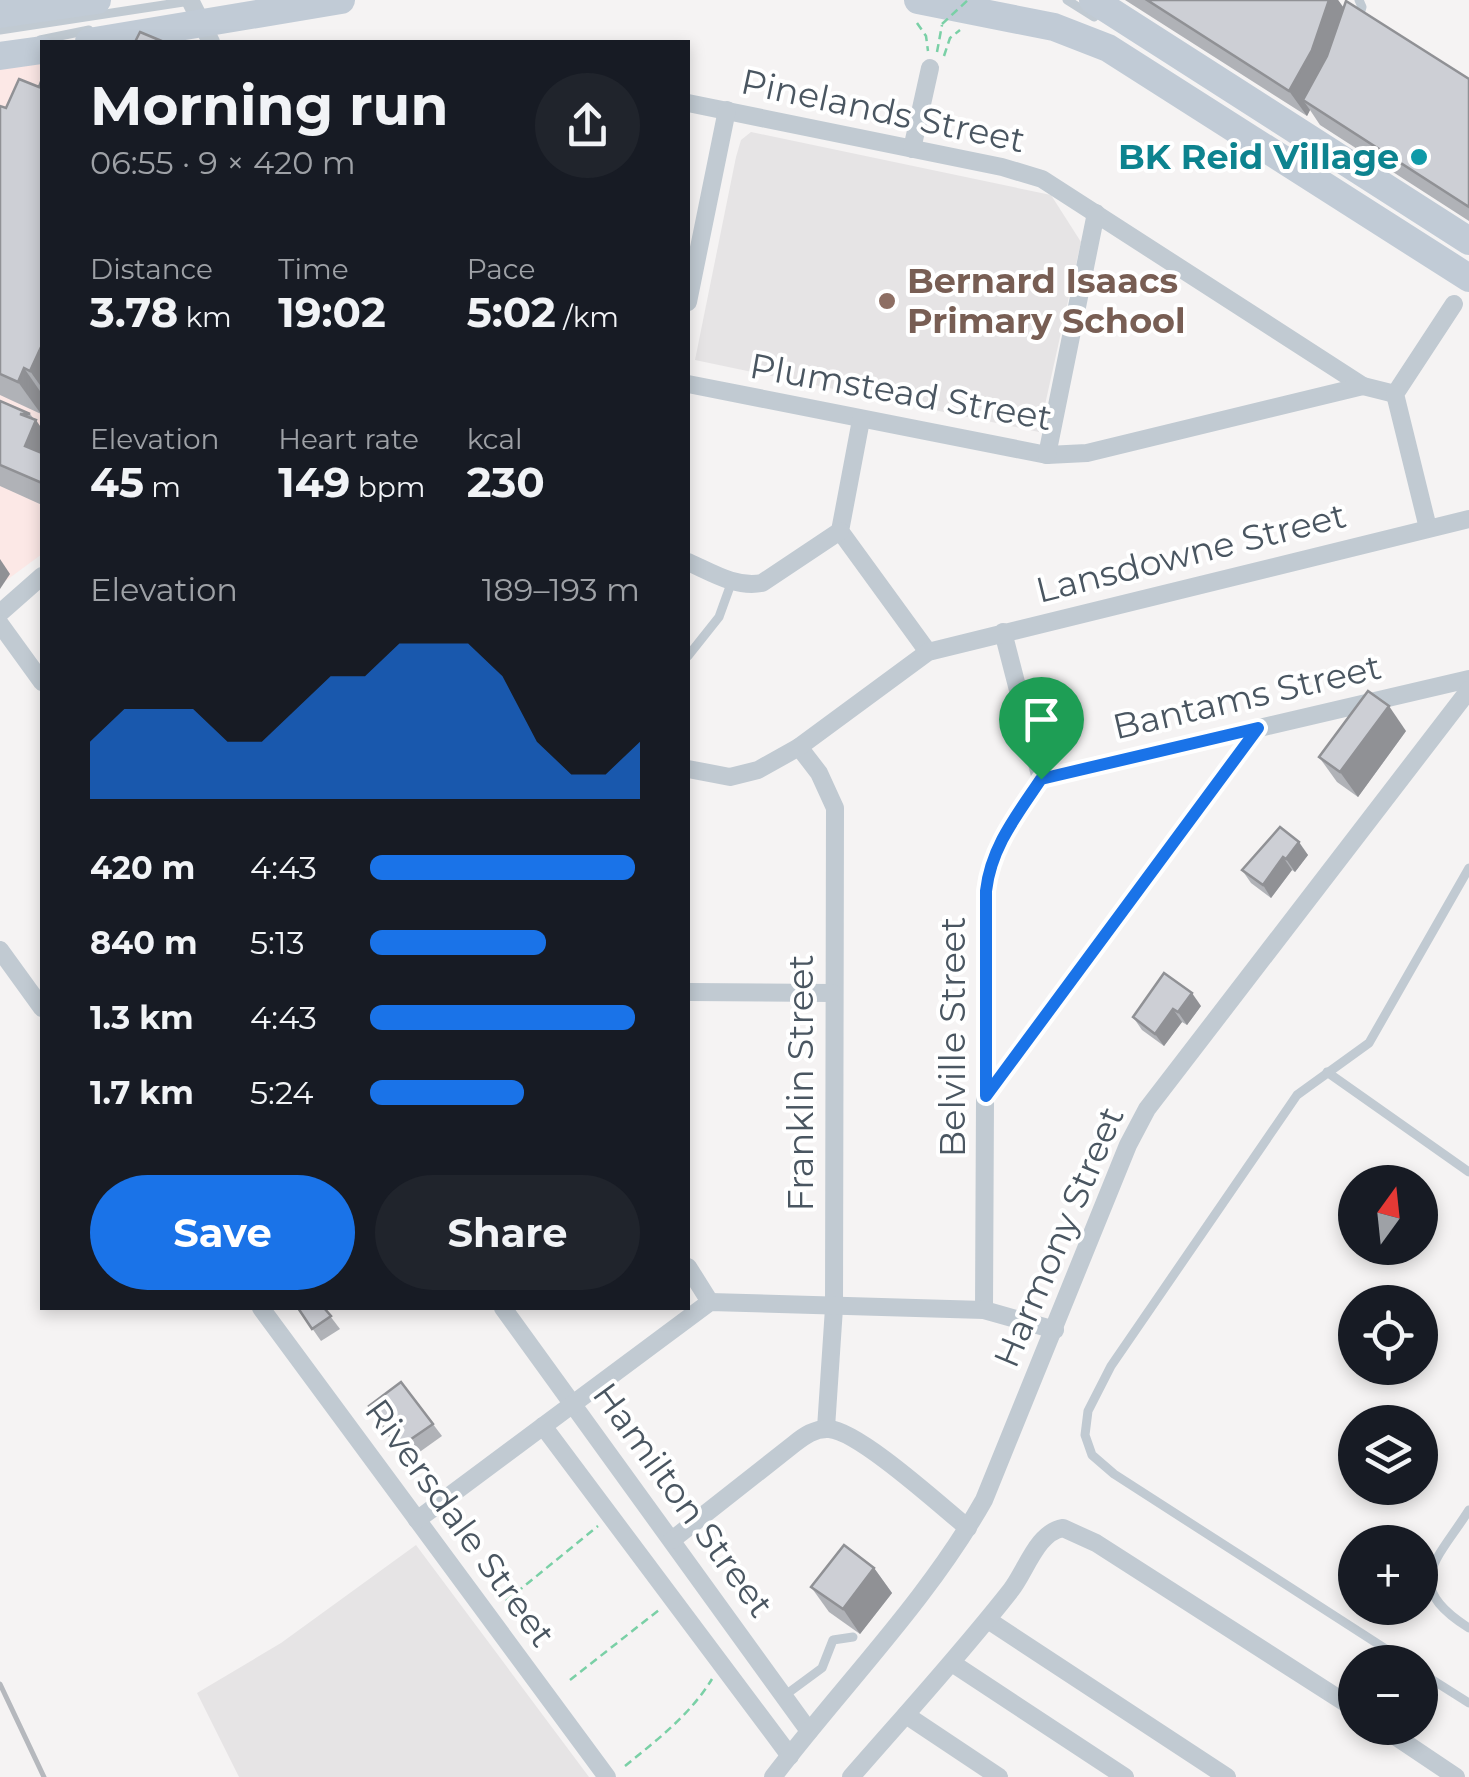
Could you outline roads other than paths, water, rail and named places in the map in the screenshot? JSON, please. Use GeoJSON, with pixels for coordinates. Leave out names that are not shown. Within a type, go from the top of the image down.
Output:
{"type":"FeatureCollection","features":[{"type":"Feature","properties":{"kind":"main road"},"geometry":{"type":"LineString","coordinates":[[0,14],[94,24],[341,0]]}},
{"type":"Feature","properties":{"kind":"main road"},"geometry":{"type":"LineString","coordinates":[[913,6],[973,4],[1068,31],[1108,48],[1469,278]]}},
{"type":"Feature","properties":{"kind":"main road"},"geometry":{"type":"LineString","coordinates":[[1097,10],[1309,129],[1469,241]]}},
{"type":"Feature","properties":{"kind":"main road"},"geometry":{"type":"LineString","coordinates":[[0,52],[40,50]]}},
{"type":"Feature","properties":{"kind":"street"},"geometry":{"type":"LineString","coordinates":[[912,148],[936,65]]}},
{"type":"Feature","properties":{"kind":"street","name":"Pinelands Street"},"geometry":{"type":"LineString","coordinates":[[690,104],[1025,173],[1096,213],[1363,386]]}},
{"type":"Feature","properties":{"kind":"street"},"geometry":{"type":"LineString","coordinates":[[690,292],[727,110]]}},
{"type":"Feature","properties":{"kind":"street"},"geometry":{"type":"LineString","coordinates":[[1048,456],[1096,213]]}},
{"type":"Feature","properties":{"kind":"street"},"geometry":{"type":"LineString","coordinates":[[1428,528],[1396,394],[1454,304]]}},
{"type":"Feature","properties":{"kind":"street","name":"Plumstead Street"},"geometry":{"type":"LineString","coordinates":[[690,384],[1048,456],[1086,453],[1363,386],[1396,394]]}},
{"type":"Feature","properties":{"kind":"street"},"geometry":{"type":"LineString","coordinates":[[690,563],[750,585],[762,582],[840,532],[861,420]]}},
{"type":"Feature","properties":{"kind":"street","name":"Lansdowne Street"},"geometry":{"type":"LineString","coordinates":[[928,652],[1469,519]]}},
{"type":"Feature","properties":{"kind":"street"},"geometry":{"type":"LineString","coordinates":[[690,769],[730,777],[758,770],[800,747],[928,652],[840,532]]}},
{"type":"Feature","properties":{"kind":"street"},"geometry":{"type":"LineString","coordinates":[[0,613],[40,578]]}},
{"type":"Feature","properties":{"kind":"street"},"geometry":{"type":"LineString","coordinates":[[0,624],[40,679]]}},
{"type":"Feature","properties":{"kind":"street"},"geometry":{"type":"LineString","coordinates":[[1003,632],[1041,779]]}},
{"type":"Feature","properties":{"kind":"street","name":"Bantams Street"},"geometry":{"type":"LineString","coordinates":[[1041,779],[1258,728],[1358,714],[1469,680]]}},
{"type":"Feature","properties":{"kind":"street","name":"Harmony Street"},"geometry":{"type":"LineString","coordinates":[[785,1769],[808,1731],[893,1632],[984,1500],[1146,1109],[1469,690]]}},
{"type":"Feature","properties":{"kind":"street"},"geometry":{"type":"LineString","coordinates":[[986,1096],[1258,728]]}},
{"type":"Feature","properties":{"kind":"street","name":"Franklin Street"},"geometry":{"type":"LineString","coordinates":[[800,747],[819,773],[835,808],[834,1308],[826,1428]]}},
{"type":"Feature","properties":{"kind":"street","name":"Belville Street"},"geometry":{"type":"LineString","coordinates":[[984,1310],[986,891],[996,846],[1041,779]]}},
{"type":"Feature","properties":{"kind":"street"},"geometry":{"type":"LineString","coordinates":[[0,950],[40,1005]]}},
{"type":"Feature","properties":{"kind":"street"},"geometry":{"type":"LineString","coordinates":[[690,992],[832,993]]}},
{"type":"Feature","properties":{"kind":"street"},"geometry":{"type":"LineString","coordinates":[[690,1271],[710,1302]]}},
{"type":"Feature","properties":{"kind":"street"},"geometry":{"type":"LineString","coordinates":[[417,1520],[710,1302],[984,1310],[1054,1330]]}},
{"type":"Feature","properties":{"kind":"street","name":"Riversdale Street"},"geometry":{"type":"LineString","coordinates":[[263,1310],[607,1777]]}},
{"type":"Feature","properties":{"kind":"street","name":"Hamilton Street"},"geometry":{"type":"LineString","coordinates":[[505,1310],[808,1731]]}},
{"type":"Feature","properties":{"kind":"street"},"geometry":{"type":"LineString","coordinates":[[542,1426],[721,1665],[785,1769]]}},
{"type":"Feature","properties":{"kind":"street"},"geometry":{"type":"LineString","coordinates":[[672,1540],[802,1438],[826,1428],[858,1441],[968,1528]]}},
{"type":"Feature","properties":{"kind":"street"},"geometry":{"type":"LineString","coordinates":[[852,1777],[988,1620],[1046,1536],[1063,1528],[1096,1543],[1338,1698]]}},
{"type":"Feature","properties":{"kind":"street"},"geometry":{"type":"LineString","coordinates":[[988,1620],[1228,1777]]}},
{"type":"Feature","properties":{"kind":"street"},"geometry":{"type":"LineString","coordinates":[[952,1663],[1125,1777]]}},
{"type":"Feature","properties":{"kind":"street"},"geometry":{"type":"LineString","coordinates":[[906,1715],[999,1777]]}},
{"type":"Feature","properties":{"kind":"street"},"geometry":{"type":"LineString","coordinates":[[1409,1745],[1456,1777]]}},
{"type":"Feature","properties":{"kind":"lane"},"geometry":{"type":"LineString","coordinates":[[116,24],[279,0]]}},
{"type":"Feature","properties":{"kind":"lane"},"geometry":{"type":"LineString","coordinates":[[1067,0],[1097,10]]}},
{"type":"Feature","properties":{"kind":"lane"},"geometry":{"type":"LineString","coordinates":[[1354,34],[1362,6],[1360,0]]}},
{"type":"Feature","properties":{"kind":"lane"},"geometry":{"type":"LineString","coordinates":[[973,4],[1050,17],[1110,39],[1469,267]]}},
{"type":"Feature","properties":{"kind":"lane"},"geometry":{"type":"LineString","coordinates":[[0,30],[198,13]]}},
{"type":"Feature","properties":{"kind":"lane"},"geometry":{"type":"LineString","coordinates":[[40,40],[94,24]]}},
{"type":"Feature","properties":{"kind":"lane"},"geometry":{"type":"LineString","coordinates":[[0,52],[40,40]]}},
{"type":"Feature","properties":{"kind":"lane"},"geometry":{"type":"LineString","coordinates":[[1388,204],[1420,224]]}},
{"type":"Feature","properties":{"kind":"lane"},"geometry":{"type":"LineString","coordinates":[[1437,234],[1469,255]]}},
{"type":"Feature","properties":{"kind":"lane"},"geometry":{"type":"LineString","coordinates":[[690,653],[719,617],[732,581]]}},
{"type":"Feature","properties":{"kind":"lane"},"geometry":{"type":"LineString","coordinates":[[1380,1645],[1114,1474],[1092,1454],[1085,1434],[1088,1411],[1110,1366],[1264,1139],[1297,1094],[1369,1043],[1464,888],[1469,868]]}},
{"type":"Feature","properties":{"kind":"lane"},"geometry":{"type":"LineString","coordinates":[[1326,1072],[1469,1172]]}},
{"type":"Feature","properties":{"kind":"lane"},"geometry":{"type":"LineString","coordinates":[[1469,1510],[1438,1554],[1429,1580],[1436,1602],[1469,1628]]}},
{"type":"Feature","properties":{"kind":"lane"},"geometry":{"type":"LineString","coordinates":[[784,1696],[822,1668],[831,1642],[854,1637]]}},
{"type":"Feature","properties":{"kind":"lane"},"geometry":{"type":"LineString","coordinates":[[1438,1683],[1469,1703]]}},
{"type":"Feature","properties":{"kind":"railway"},"geometry":{"type":"LineString","coordinates":[[0,1684],[44,1777]]}},
{"type":"Feature","properties":{"kind":"place","name":"BK Reid Village"},"geometry":{"type":"Point","coordinates":[1419,157]}},
{"type":"Feature","properties":{"kind":"place","name":"Bernard Isaacs Primary School"},"geometry":{"type":"Point","coordinates":[887,301]}}]}
